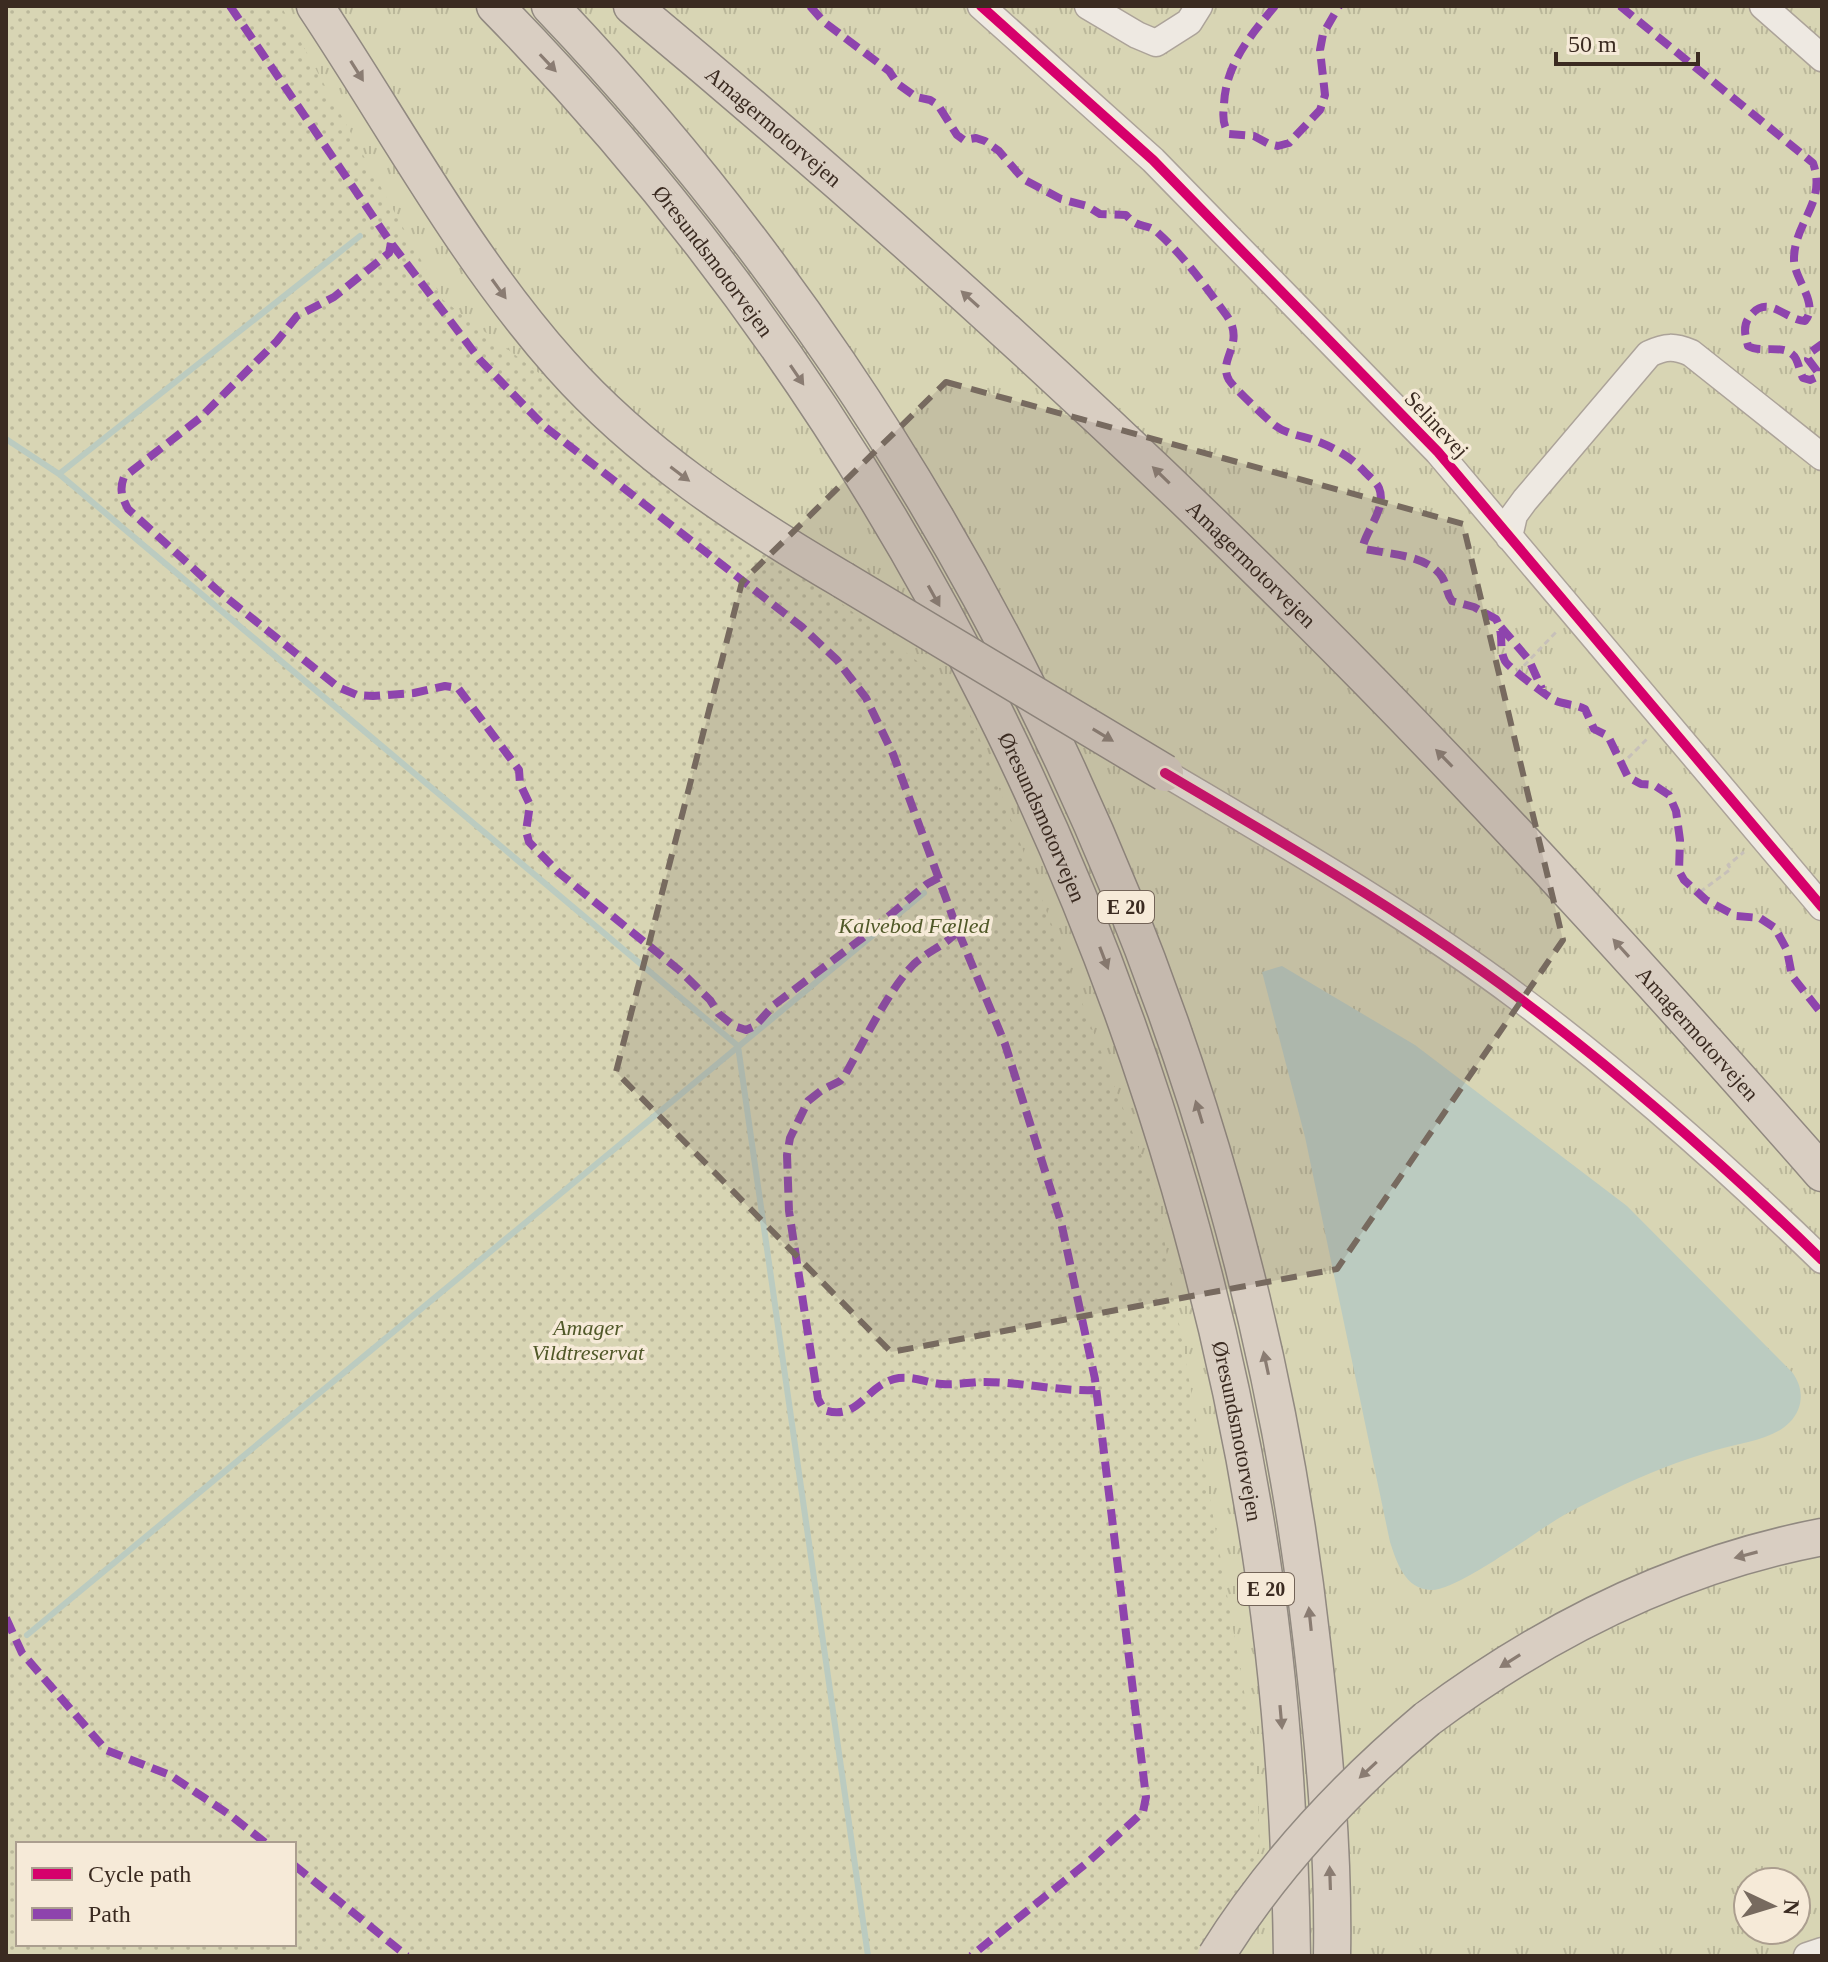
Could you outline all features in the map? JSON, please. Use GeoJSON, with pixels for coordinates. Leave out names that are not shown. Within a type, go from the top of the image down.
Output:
{"type":"FeatureCollection","features":[{"type":"Feature","properties":{"kind":"highway"},"geometry":{"type":"LineString","coordinates":[[315,6],[483,266],[563,367],[623,428],[690,482],[761,530],[1165,773]]}},
{"type":"Feature","properties":{"kind":"highway","name":"Øresundsmotorvejen"},"geometry":{"type":"LineString","coordinates":[[495,6],[577,94],[680,216],[741,296],[840,439],[922,575],[971,664],[1034,794],[1080,899],[1136,1048],[1168,1145],[1203,1270],[1239,1426],[1257,1526],[1279,1698],[1286,1785],[1292,1956]]}},
{"type":"Feature","properties":{"kind":"highway","name":"Øresundsmotorvejen"},"geometry":{"type":"LineString","coordinates":[[550,6],[625,89],[726,210],[873,418],[961,564],[1021,675],[1077,792],[1132,923],[1171,1028],[1222,1191],[1265,1355],[1282,1439],[1318,1690],[1328,1830],[1332,1956]]}},
{"type":"Feature","properties":{"kind":"highway","name":"Amagermotorvejen"},"geometry":{"type":"LineString","coordinates":[[632,6],[932,265],[1120,437],[1294,605],[1540,860],[1822,1173]]}},
{"type":"Feature","properties":{"kind":"highway"},"geometry":{"type":"LineString","coordinates":[[1216,1956],[1250,1905],[1303,1837],[1362,1775],[1427,1719],[1514,1658],[1613,1604],[1692,1572],[1775,1547],[1822,1537]]}},
{"type":"Feature","properties":{"kind":"street","name":"Selinevej"},"geometry":{"type":"LineString","coordinates":[[981,6],[1153,160],[1438,452],[1822,907]]}},
{"type":"Feature","properties":{"kind":"street"},"geometry":{"type":"LineString","coordinates":[[1088,6],[1156,43],[1189,22],[1199,6]]}},
{"type":"Feature","properties":{"kind":"street"},"geometry":{"type":"LineString","coordinates":[[1763,6],[1822,58]]}},
{"type":"Feature","properties":{"kind":"street"},"geometry":{"type":"LineString","coordinates":[[1509,537],[1514,515],[1525,500],[1649,354],[1663,347],[1674,346],[1691,353],[1822,457]]}},
{"type":"Feature","properties":{"kind":"street"},"geometry":{"type":"LineString","coordinates":[[1165,773],[1364,893],[1517,997],[1652,1103],[1822,1260]]}},
{"type":"Feature","properties":{"kind":"street"},"geometry":{"type":"LineString","coordinates":[[1807,1956],[1822,1951]]}},
{"type":"Feature","properties":{"kind":"path"},"geometry":{"type":"LineString","coordinates":[[1517,673],[1563,625]]}},
{"type":"Feature","properties":{"kind":"path"},"geometry":{"type":"LineString","coordinates":[[1621,765],[1652,733]]}},
{"type":"Feature","properties":{"kind":"path"},"geometry":{"type":"LineString","coordinates":[[1700,892],[1731,869],[1728,865],[1752,847]]}},
{"type":"Feature","properties":{"kind":"highlighted area"},"geometry":{"type":"Polygon","coordinates":[[[946,382],[1463,524],[1563,940],[1337,1269],[891,1352],[616,1072],[742,582],[946,382]]]}},
{"type":"Feature","properties":{"kind":"green space","name":"Kalvebod Fælled"},"geometry":{"type":"Polygon","coordinates":[[[6,6],[1822,6],[1822,1956],[6,1956],[6,6]]]}},
{"type":"Feature","properties":{"kind":"green space","name":"Amager Vildtreservat"},"geometry":{"type":"Polygon","coordinates":[[[6,6],[281,6],[443,300],[963,696],[1156,1193],[1256,1759],[1260,1846],[1211,1956],[6,1956],[6,6]]]}},
{"type":"Feature","properties":{"kind":"shaded area"},"geometry":{"type":"Polygon","coordinates":[[[1282,966],[1415,1045],[1627,1206],[1792,1372],[1799,1384],[1801,1397],[1798,1410],[1790,1422],[1765,1437],[1690,1458],[1625,1484],[1564,1515],[1478,1571],[1443,1588],[1422,1589],[1408,1580],[1390,1542],[1305,1137],[1262,972],[1282,966]]]}},
{"type":"Feature","properties":{"kind":"waterway"},"geometry":{"type":"LineString","coordinates":[[59,474],[360,236]]}},
{"type":"Feature","properties":{"kind":"waterway"},"geometry":{"type":"LineString","coordinates":[[6,439],[59,474],[738,1046],[868,1956]]}},
{"type":"Feature","properties":{"kind":"waterway"},"geometry":{"type":"LineString","coordinates":[[27,1635],[924,893]]}},
{"type":"Feature","properties":{"kind":"marked path"},"geometry":{"type":"LineString","coordinates":[[230,6],[391,243],[480,360],[544,426],[802,627],[837,660],[866,698],[893,754],[958,931],[1005,1044],[1061,1222],[1095,1379],[1146,1797],[1143,1812],[1088,1862],[971,1956]]}},
{"type":"Feature","properties":{"kind":"marked path"},"geometry":{"type":"LineString","coordinates":[[810,6],[824,22],[889,71],[898,84],[916,97],[938,105],[957,135],[964,140],[976,138],[985,141],[999,151],[1023,179],[1061,199],[1087,206],[1100,214],[1126,215],[1135,223],[1153,229],[1167,242],[1203,283],[1232,326],[1233,343],[1226,365],[1232,384],[1276,426],[1339,452],[1378,485],[1380,503],[1365,539],[1365,549],[1418,560],[1436,570],[1444,580],[1452,601],[1474,607],[1496,619],[1503,656],[1508,664],[1554,700],[1585,709],[1594,729],[1608,736],[1628,777],[1641,784],[1654,785],[1669,795],[1676,811],[1680,840],[1679,871],[1684,880],[1706,900],[1736,916],[1760,918],[1775,928],[1787,950],[1792,976],[1822,1014]]}},
{"type":"Feature","properties":{"kind":"marked path"},"geometry":{"type":"LineString","coordinates":[[1275,6],[1234,63],[1223,116],[1229,134],[1254,136],[1278,146],[1289,143],[1320,110],[1325,95],[1320,50],[1323,34],[1339,6]]}},
{"type":"Feature","properties":{"kind":"marked path"},"geometry":{"type":"LineString","coordinates":[[1620,6],[1813,163],[1816,189],[1799,233],[1794,258],[1808,299],[1809,314],[1805,321],[1798,320],[1771,307],[1764,307],[1751,315],[1745,330],[1748,346],[1787,351],[1796,359],[1803,378],[1810,380],[1817,377],[1817,371],[1808,359],[1811,352],[1822,344]]}},
{"type":"Feature","properties":{"kind":"marked path"},"geometry":{"type":"LineString","coordinates":[[391,243],[389,253],[334,297],[297,316],[277,341],[200,418],[124,477],[122,493],[128,509],[217,590],[338,687],[357,695],[373,696],[414,693],[445,686],[458,688],[519,770],[520,784],[530,805],[526,831],[529,842],[559,873],[679,970],[734,1026],[746,1030],[755,1026],[774,1005],[940,877]]}},
{"type":"Feature","properties":{"kind":"marked path"},"geometry":{"type":"LineString","coordinates":[[1501,627],[1529,660],[1542,689]]}},
{"type":"Feature","properties":{"kind":"marked path"},"geometry":{"type":"LineString","coordinates":[[958,931],[919,959],[895,987],[845,1075],[808,1101],[790,1138],[787,1155],[789,1211],[818,1399],[824,1410],[846,1411],[878,1387],[899,1378],[942,1384],[993,1382],[1097,1390]]}},
{"type":"Feature","properties":{"kind":"marked path"},"geometry":{"type":"LineString","coordinates":[[6,1618],[22,1653],[106,1750],[170,1775],[264,1842]]}},
{"type":"Feature","properties":{"kind":"marked path"},"geometry":{"type":"LineString","coordinates":[[296,1867],[407,1956]]}},
{"type":"Feature","properties":{"kind":"cycle path"},"geometry":{"type":"LineString","coordinates":[[981,6],[1153,160],[1438,452],[1822,907]]}},
{"type":"Feature","properties":{"kind":"cycle path"},"geometry":{"type":"LineString","coordinates":[[1165,773],[1389,909],[1519,998],[1675,1124],[1822,1260]]}}]}
